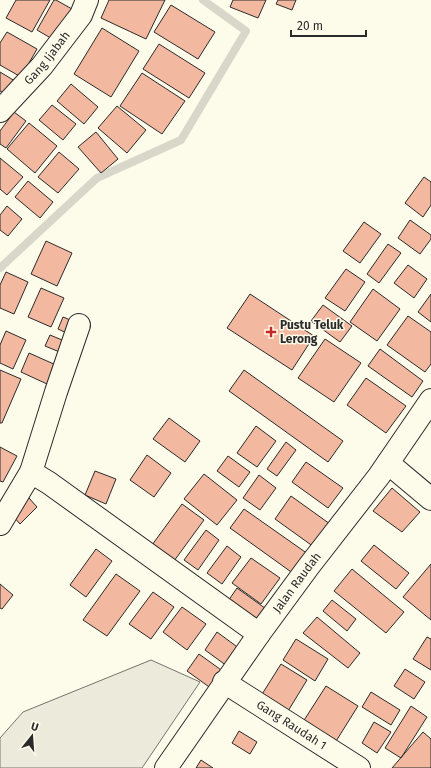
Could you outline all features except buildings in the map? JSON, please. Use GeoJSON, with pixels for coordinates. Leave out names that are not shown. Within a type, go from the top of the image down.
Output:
{"type":"FeatureCollection","features":[{"type":"Feature","properties":{"kind":"street","name":"Gang Ijabah"},"geometry":{"type":"LineString","coordinates":[[0,111],[42,66],[81,15],[87,0]]}},
{"type":"Feature","properties":{"kind":"street"},"geometry":{"type":"LineString","coordinates":[[0,524],[31,472],[79,324]]}},
{"type":"Feature","properties":{"kind":"street","name":"Jalan Raudah"},"geometry":{"type":"LineString","coordinates":[[166,768],[224,682],[309,566],[379,476],[431,400]]}},
{"type":"Feature","properties":{"kind":"street"},"geometry":{"type":"LineString","coordinates":[[388,463],[431,499]]}},
{"type":"Feature","properties":{"kind":"street"},"geometry":{"type":"LineString","coordinates":[[31,472],[259,634]]}},
{"type":"Feature","properties":{"kind":"street","name":"Gang Raudah 1"},"geometry":{"type":"LineString","coordinates":[[224,682],[359,768]]}},
{"type":"Feature","properties":{"kind":"shaded area"},"geometry":{"type":"Polygon","coordinates":[[[151,660],[200,682],[142,768],[0,768],[0,738],[23,712],[151,660]]]}},
{"type":"Feature","properties":{"kind":"waterway"},"geometry":{"type":"LineString","coordinates":[[0,268],[97,178],[181,140],[246,31],[203,0]]}},
{"type":"Feature","properties":{"kind":"place","name":"Pustu Teluk Lerong"},"geometry":{"type":"Point","coordinates":[271,332]}}]}
